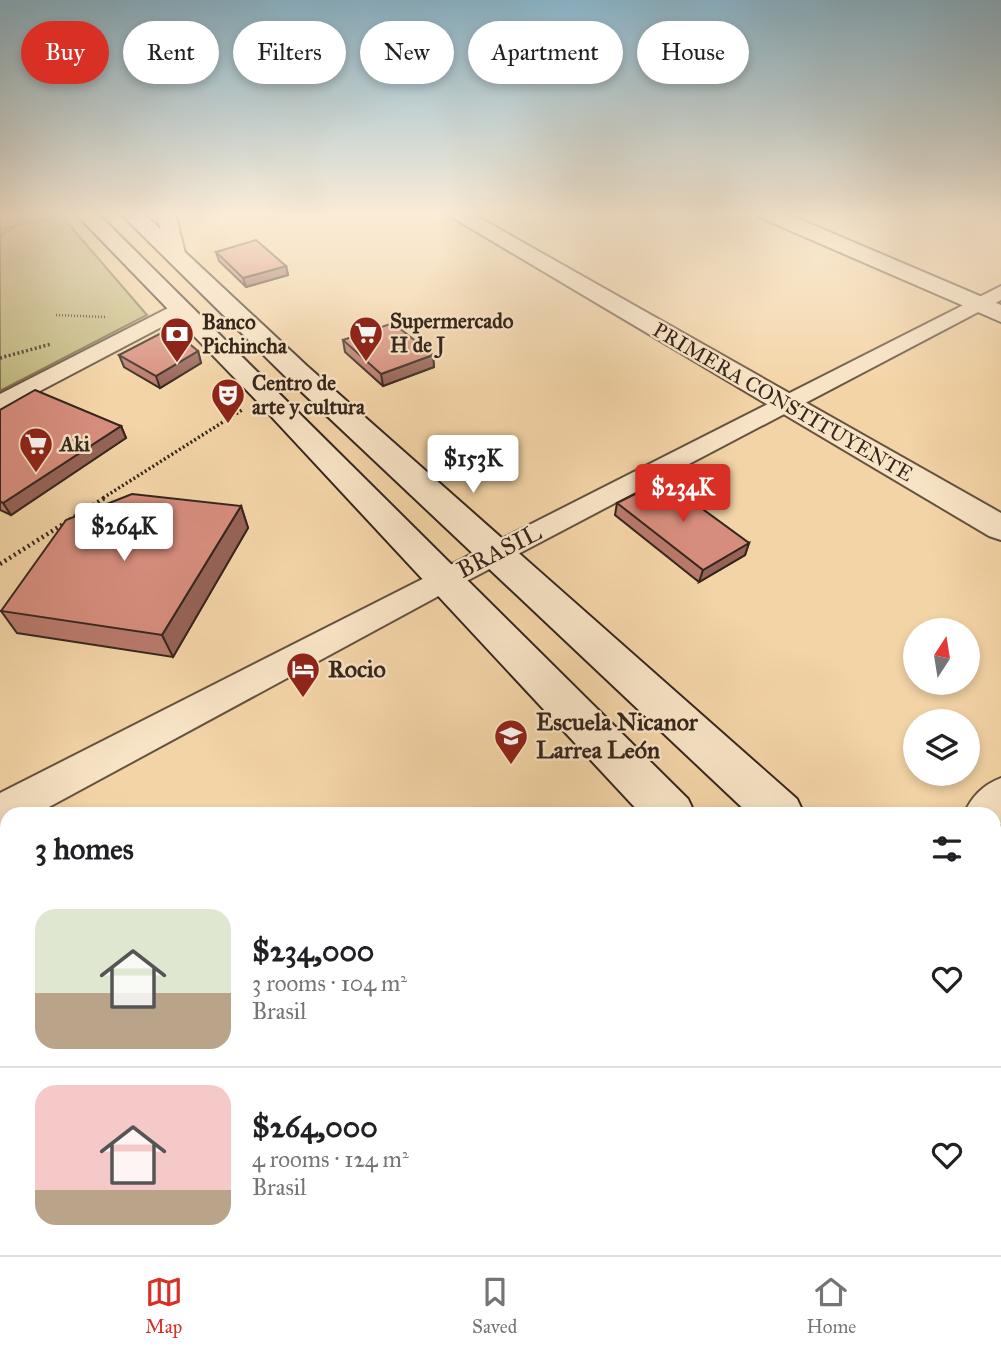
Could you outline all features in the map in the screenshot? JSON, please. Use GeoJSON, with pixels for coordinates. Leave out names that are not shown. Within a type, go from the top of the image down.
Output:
{"type":"FeatureCollection","features":[{"type":"Feature","properties":{"kind":"main road"},"geometry":{"type":"LineString","coordinates":[[138,272],[180,308],[266,394],[665,807]]}},
{"type":"Feature","properties":{"kind":"main road"},"geometry":{"type":"LineString","coordinates":[[192,272],[773,807]]}},
{"type":"Feature","properties":{"kind":"main road","name":"PRIMERA CONSTITUYENTE"},"geometry":{"type":"LineString","coordinates":[[556,272],[1001,528]]}},
{"type":"Feature","properties":{"kind":"main road"},"geometry":{"type":"LineString","coordinates":[[914,272],[993,303]]}},
{"type":"Feature","properties":{"kind":"street","name":"BRASIL"},"geometry":{"type":"LineString","coordinates":[[11,807],[446,578],[786,404],[993,303]]}},
{"type":"Feature","properties":{"kind":"street"},"geometry":{"type":"LineString","coordinates":[[0,404],[180,308]]}},
{"type":"Feature","properties":{"kind":"path"},"geometry":{"type":"LineString","coordinates":[[56,315],[115,320]]}},
{"type":"Feature","properties":{"kind":"path"},"geometry":{"type":"LineString","coordinates":[[0,564],[266,394]]}},
{"type":"Feature","properties":{"kind":"shaded area"},"geometry":{"type":"Polygon","coordinates":[[[0,272],[110,272],[147,315],[0,391],[0,272]]]}},
{"type":"Feature","properties":{"kind":"building"},"geometry":{"type":"Polygon","coordinates":[[[236,272],[266,272],[243,278],[236,272]]]}},
{"type":"Feature","properties":{"kind":"building"},"geometry":{"type":"Polygon","coordinates":[[[393,323],[433,355],[381,374],[343,340],[393,323]]]}},
{"type":"Feature","properties":{"kind":"building"},"geometry":{"type":"Polygon","coordinates":[[[171,328],[198,351],[156,376],[119,355],[171,328]]]}},
{"type":"Feature","properties":{"kind":"building","name":"Aki"},"geometry":{"type":"Polygon","coordinates":[[[35,390],[121,426],[3,503],[0,501],[0,410],[35,390]]]}},
{"type":"Feature","properties":{"kind":"building"},"geometry":{"type":"Polygon","coordinates":[[[663,480],[749,543],[703,570],[617,503],[663,480]]]}},
{"type":"Feature","properties":{"kind":"building"},"geometry":{"type":"Polygon","coordinates":[[[132,494],[241,506],[162,635],[1,611],[66,520],[132,494]]]}},
{"type":"Feature","properties":{"kind":"place","name":"Supermercado H de J"},"geometry":{"type":"Point","coordinates":[366,363]}},
{"type":"Feature","properties":{"kind":"place","name":"Banco Pichincha"},"geometry":{"type":"Point","coordinates":[177,364]}},
{"type":"Feature","properties":{"kind":"place","name":"Centro de arte y cultura"},"geometry":{"type":"Point","coordinates":[228,425]}},
{"type":"Feature","properties":{"kind":"place","name":"Aki"},"geometry":{"type":"Point","coordinates":[36,474]}},
{"type":"Feature","properties":{"kind":"place","name":"Rocio"},"geometry":{"type":"Point","coordinates":[303,699]}},
{"type":"Feature","properties":{"kind":"place","name":"Escuela Nicanor Larrea León"},"geometry":{"type":"Point","coordinates":[511,766]}}]}
